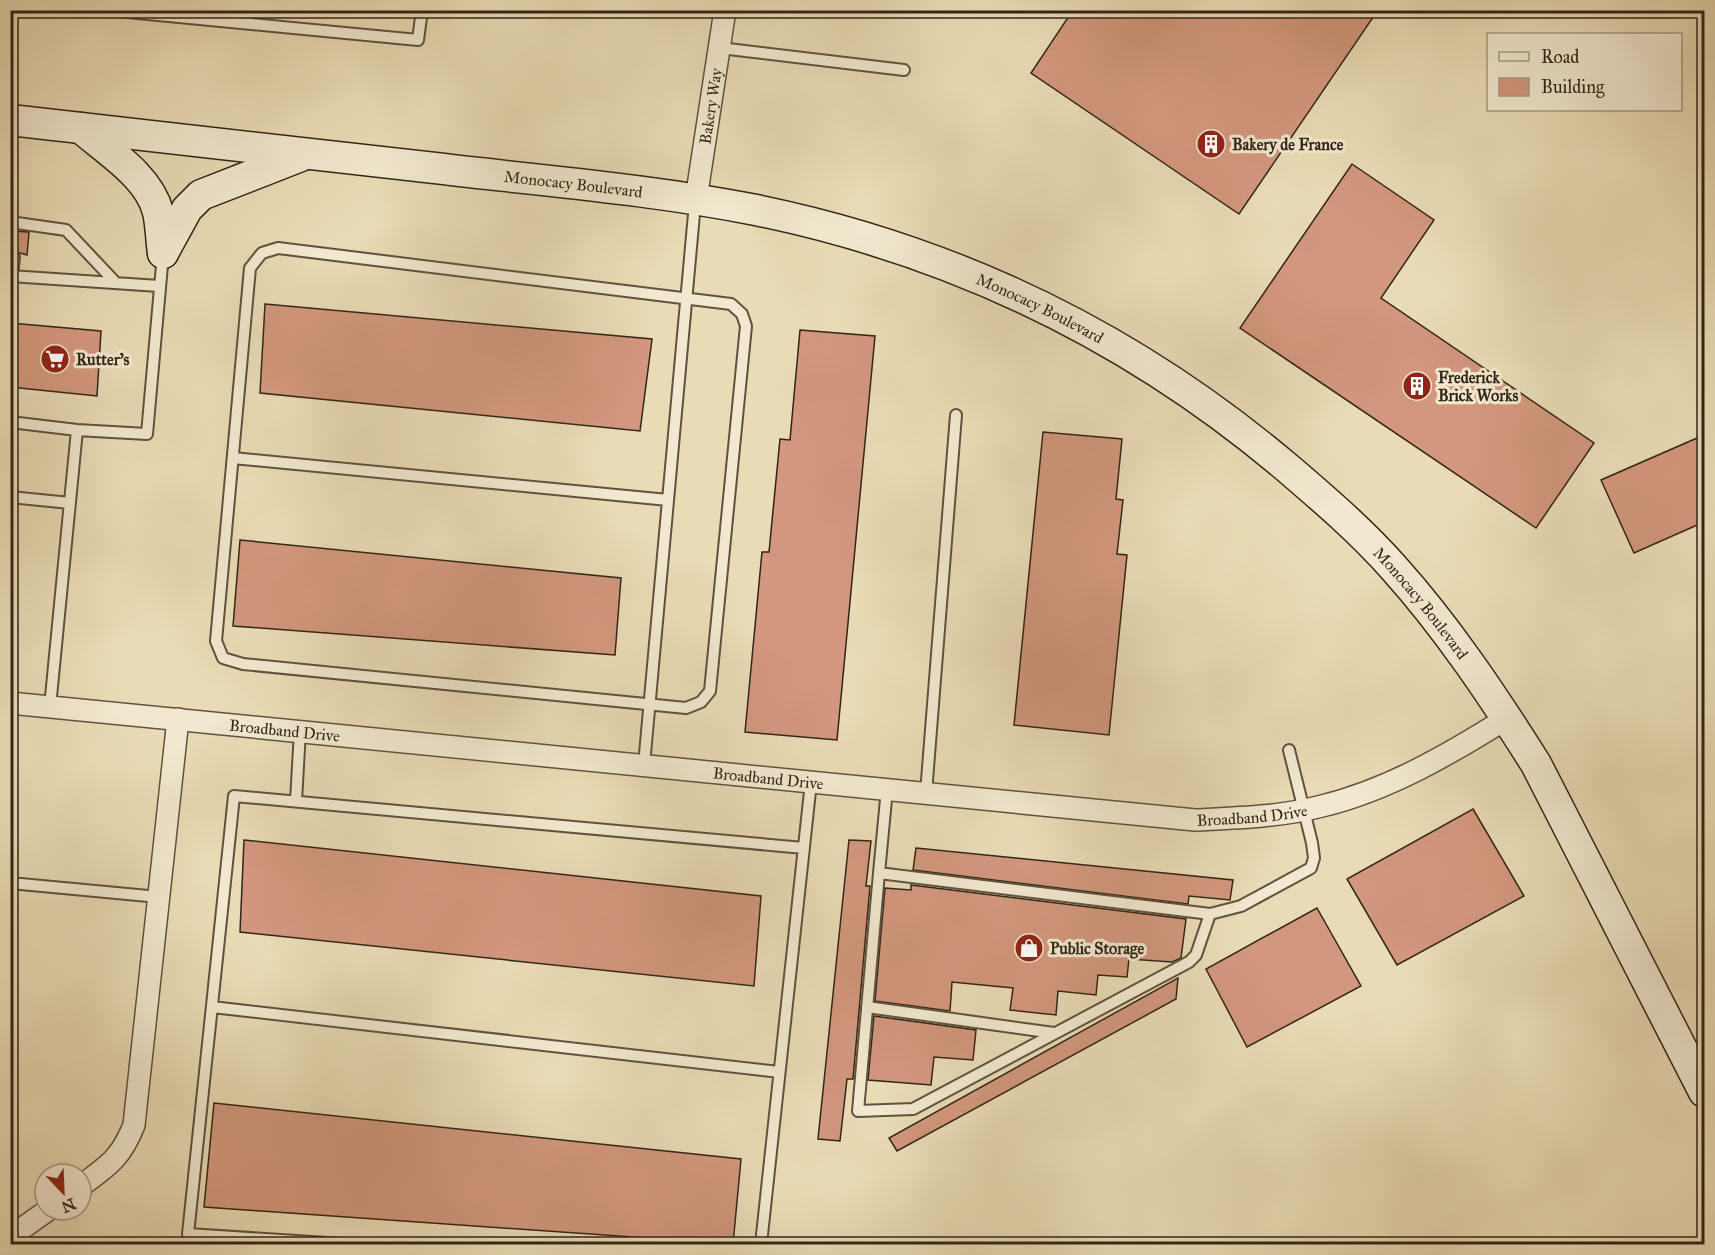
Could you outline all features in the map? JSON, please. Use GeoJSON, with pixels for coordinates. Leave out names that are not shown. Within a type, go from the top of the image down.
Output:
{"type":"FeatureCollection","features":[{"type":"Feature","properties":{"kind":"main road","name":"Monocacy Boulevard"},"geometry":{"type":"LineString","coordinates":[[10,120],[696,199],[832,229],[894,247],[986,280],[1124,350],[1189,390],[1256,441],[1310,487],[1392,566],[1462,655],[1507,718],[1570,827],[1704,1092]]}},
{"type":"Feature","properties":{"kind":"main road"},"geometry":{"type":"LineString","coordinates":[[81,128],[140,179],[149,191],[157,210],[163,254]]}},
{"type":"Feature","properties":{"kind":"main road"},"geometry":{"type":"LineString","coordinates":[[163,254],[187,209],[201,195],[307,154]]}},
{"type":"Feature","properties":{"kind":"street","name":"Bakery Way"},"geometry":{"type":"LineString","coordinates":[[696,199],[725,10]]}},
{"type":"Feature","properties":{"kind":"street","name":"Broadband Drive"},"geometry":{"type":"LineString","coordinates":[[10,703],[1195,820],[1250,817],[1324,806],[1399,778],[1456,750],[1507,718]]}},
{"type":"Feature","properties":{"kind":"street"},"geometry":{"type":"LineString","coordinates":[[93,1178],[108,1167],[124,1150],[134,1125],[178,719]]}},
{"type":"Feature","properties":{"kind":"street"},"geometry":{"type":"LineString","coordinates":[[11,1235],[33,1220]]}},
{"type":"Feature","properties":{"kind":"lane"},"geometry":{"type":"LineString","coordinates":[[106,10],[418,40],[422,10]]}},
{"type":"Feature","properties":{"kind":"lane"},"geometry":{"type":"LineString","coordinates":[[720,48],[904,70]]}},
{"type":"Feature","properties":{"kind":"lane"},"geometry":{"type":"LineString","coordinates":[[644,765],[696,199]]}},
{"type":"Feature","properties":{"kind":"lane"},"geometry":{"type":"LineString","coordinates":[[16,235],[14,223],[66,230],[116,283]]}},
{"type":"Feature","properties":{"kind":"lane"},"geometry":{"type":"LineString","coordinates":[[278,248],[687,298],[731,304],[742,314],[746,326],[710,691],[702,702],[686,708],[243,664],[223,658],[216,641],[250,268],[262,253],[278,248]]}},
{"type":"Feature","properties":{"kind":"lane"},"geometry":{"type":"LineString","coordinates":[[10,422],[77,430],[147,434],[163,254]]}},
{"type":"Feature","properties":{"kind":"lane"},"geometry":{"type":"LineString","coordinates":[[14,257],[11,276],[159,286]]}},
{"type":"Feature","properties":{"kind":"lane"},"geometry":{"type":"LineString","coordinates":[[926,793],[956,414]]}},
{"type":"Feature","properties":{"kind":"lane"},"geometry":{"type":"LineString","coordinates":[[50,707],[77,430]]}},
{"type":"Feature","properties":{"kind":"lane"},"geometry":{"type":"LineString","coordinates":[[232,458],[668,500]]}},
{"type":"Feature","properties":{"kind":"lane"},"geometry":{"type":"LineString","coordinates":[[10,497],[70,503]]}},
{"type":"Feature","properties":{"kind":"lane"},"geometry":{"type":"LineString","coordinates":[[296,801],[300,731]]}},
{"type":"Feature","properties":{"kind":"lane"},"geometry":{"type":"LineString","coordinates":[[879,873],[1210,914],[1241,906],[1311,868],[1314,858],[1305,810],[1289,750]]}},
{"type":"Feature","properties":{"kind":"lane"},"geometry":{"type":"LineString","coordinates":[[761,1245],[811,782]]}},
{"type":"Feature","properties":{"kind":"lane"},"geometry":{"type":"LineString","coordinates":[[887,789],[858,1111],[913,1109],[1189,962],[1196,954],[1210,914]]}},
{"type":"Feature","properties":{"kind":"lane"},"geometry":{"type":"LineString","coordinates":[[343,1245],[188,1233],[234,796],[804,848]]}},
{"type":"Feature","properties":{"kind":"lane"},"geometry":{"type":"LineString","coordinates":[[10,883],[159,897]]}},
{"type":"Feature","properties":{"kind":"lane"},"geometry":{"type":"LineString","coordinates":[[212,1007],[779,1072]]}},
{"type":"Feature","properties":{"kind":"lane"},"geometry":{"type":"LineString","coordinates":[[867,1007],[1054,1033]]}},
{"type":"Feature","properties":{"kind":"building","name":"Bakery de France"},"geometry":{"type":"Polygon","coordinates":[[[1073,10],[1378,10],[1239,214],[1031,73],[1073,10]]]}},
{"type":"Feature","properties":{"kind":"building","name":"Frederick Brick Works"},"geometry":{"type":"Polygon","coordinates":[[[1352,164],[1434,220],[1381,298],[1594,443],[1536,528],[1240,328],[1352,164]]]}},
{"type":"Feature","properties":{"kind":"building"},"geometry":{"type":"Polygon","coordinates":[[[10,231],[29,232],[27,255],[10,250],[10,231]]]}},
{"type":"Feature","properties":{"kind":"building"},"geometry":{"type":"Polygon","coordinates":[[[265,304],[652,339],[640,431],[260,393],[265,304]]]}},
{"type":"Feature","properties":{"kind":"building","name":"Rutter's"},"geometry":{"type":"Polygon","coordinates":[[[10,323],[101,331],[97,396],[10,387],[10,323]]]}},
{"type":"Feature","properties":{"kind":"building"},"geometry":{"type":"Polygon","coordinates":[[[800,330],[875,336],[837,740],[745,732],[762,552],[769,552],[780,439],[790,440],[800,330]]]}},
{"type":"Feature","properties":{"kind":"building"},"geometry":{"type":"Polygon","coordinates":[[[1043,432],[1122,439],[1116,499],[1123,500],[1117,554],[1127,555],[1109,735],[1014,725],[1043,432]]]}},
{"type":"Feature","properties":{"kind":"building"},"geometry":{"type":"Polygon","coordinates":[[[1704,435],[1704,522],[1634,553],[1601,480],[1704,435]]]}},
{"type":"Feature","properties":{"kind":"building"},"geometry":{"type":"Polygon","coordinates":[[[240,540],[621,578],[615,655],[233,626],[240,540]]]}},
{"type":"Feature","properties":{"kind":"building"},"geometry":{"type":"Polygon","coordinates":[[[1473,809],[1524,896],[1397,965],[1347,879],[1473,809]]]}},
{"type":"Feature","properties":{"kind":"building"},"geometry":{"type":"Polygon","coordinates":[[[244,840],[761,896],[754,986],[240,932],[244,840]]]}},
{"type":"Feature","properties":{"kind":"building"},"geometry":{"type":"Polygon","coordinates":[[[849,840],[871,841],[866,886],[870,886],[853,1079],[847,1079],[840,1141],[818,1139],[849,840]]]}},
{"type":"Feature","properties":{"kind":"building"},"geometry":{"type":"Polygon","coordinates":[[[916,848],[1233,880],[1230,900],[1189,896],[1188,904],[913,870],[916,848]]]}},
{"type":"Feature","properties":{"kind":"building"},"geometry":{"type":"Polygon","coordinates":[[[911,885],[1186,919],[1181,958],[1172,962],[1129,959],[1127,977],[1098,975],[1096,995],[1058,991],[1056,1015],[1010,1010],[1013,988],[952,982],[950,1011],[875,1001],[885,888],[911,890],[911,885]]]}},
{"type":"Feature","properties":{"kind":"building"},"geometry":{"type":"Polygon","coordinates":[[[1317,908],[1361,986],[1247,1047],[1206,969],[1317,908]]]}},
{"type":"Feature","properties":{"kind":"building"},"geometry":{"type":"Polygon","coordinates":[[[1178,978],[1176,999],[897,1151],[889,1138],[1178,978]]]}},
{"type":"Feature","properties":{"kind":"building"},"geometry":{"type":"Polygon","coordinates":[[[874,1016],[976,1030],[973,1060],[934,1057],[931,1085],[868,1080],[874,1016]]]}},
{"type":"Feature","properties":{"kind":"building"},"geometry":{"type":"Polygon","coordinates":[[[214,1103],[741,1159],[733,1244],[204,1207],[214,1103]]]}},
{"type":"Feature","properties":{"kind":"place","name":"Bakery de France"},"geometry":{"type":"Point","coordinates":[1211,144]}},
{"type":"Feature","properties":{"kind":"place","name":"Rutter's"},"geometry":{"type":"Point","coordinates":[55,359]}},
{"type":"Feature","properties":{"kind":"place","name":"Frederick Brick Works"},"geometry":{"type":"Point","coordinates":[1417,386]}},
{"type":"Feature","properties":{"kind":"place","name":"Public Storage"},"geometry":{"type":"Point","coordinates":[1029,948]}}]}
